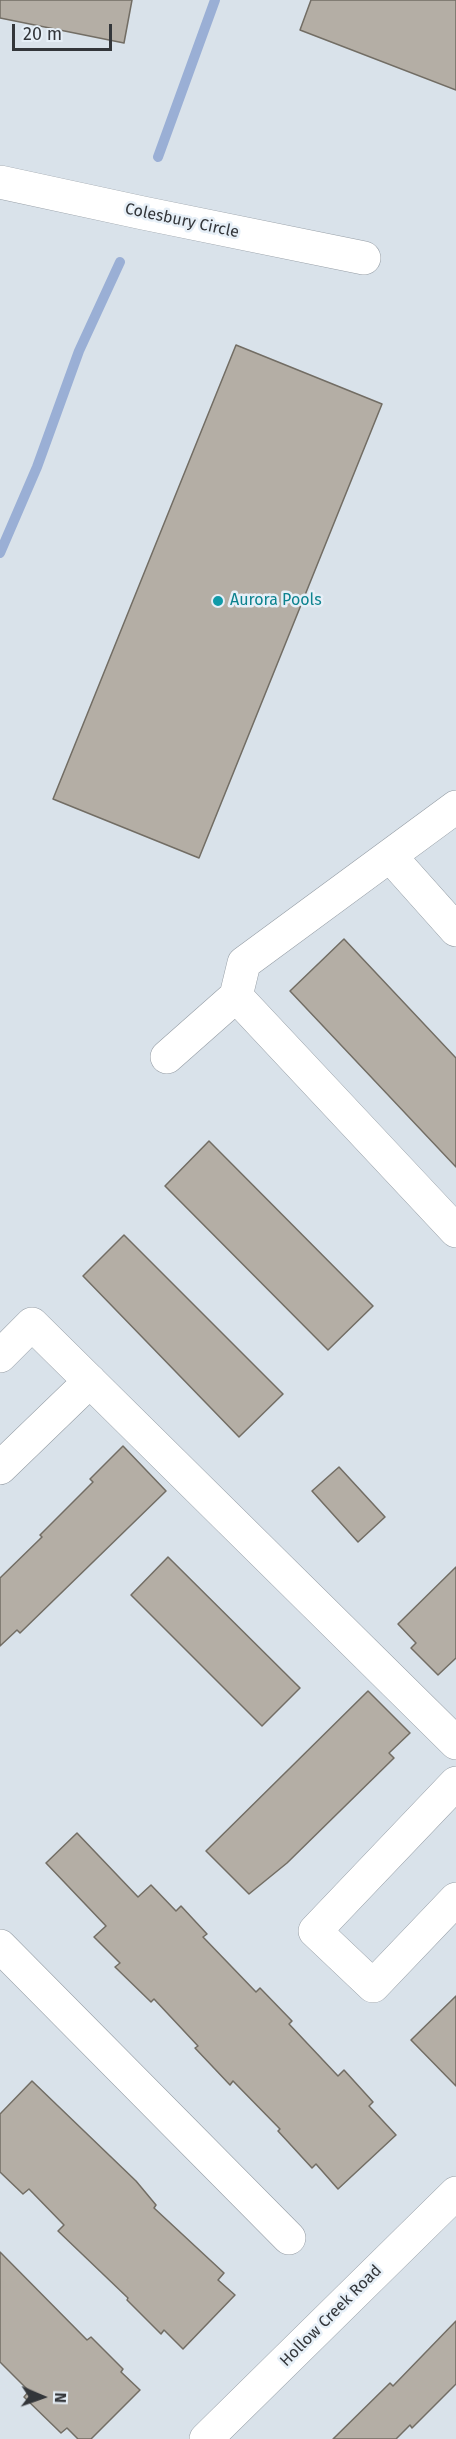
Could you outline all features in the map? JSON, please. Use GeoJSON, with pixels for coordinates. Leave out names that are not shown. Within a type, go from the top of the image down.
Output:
{"type":"FeatureCollection","features":[{"type":"Feature","properties":{"kind":"street","name":"Colesbury Circle"},"geometry":{"type":"LineString","coordinates":[[0,182],[364,258]]}},
{"type":"Feature","properties":{"kind":"street"},"geometry":{"type":"LineString","coordinates":[[167,1057],[237,996],[244,963],[456,807]]}},
{"type":"Feature","properties":{"kind":"street"},"geometry":{"type":"LineString","coordinates":[[390,856],[456,930]]}},
{"type":"Feature","properties":{"kind":"street"},"geometry":{"type":"LineString","coordinates":[[237,996],[456,1231]]}},
{"type":"Feature","properties":{"kind":"street"},"geometry":{"type":"LineString","coordinates":[[0,1356],[32,1324],[456,1743]]}},
{"type":"Feature","properties":{"kind":"street"},"geometry":{"type":"LineString","coordinates":[[0,1468],[90,1381]]}},
{"type":"Feature","properties":{"kind":"street"},"geometry":{"type":"LineString","coordinates":[[456,1783],[315,1931],[372,1986],[456,1899]]}},
{"type":"Feature","properties":{"kind":"street"},"geometry":{"type":"LineString","coordinates":[[0,1946],[289,2238]]}},
{"type":"Feature","properties":{"kind":"street","name":"Hollow Creek Road"},"geometry":{"type":"LineString","coordinates":[[206,2439],[456,2193]]}},
{"type":"Feature","properties":{"kind":"building"},"geometry":{"type":"Polygon","coordinates":[[[0,0],[132,0],[124,43],[0,18],[0,0]]]}},
{"type":"Feature","properties":{"kind":"building"},"geometry":{"type":"Polygon","coordinates":[[[311,0],[456,0],[456,90],[300,30],[311,0]]]}},
{"type":"Feature","properties":{"kind":"building","name":"Aurora Pools"},"geometry":{"type":"Polygon","coordinates":[[[236,345],[382,404],[199,858],[53,799],[236,345]]]}},
{"type":"Feature","properties":{"kind":"building"},"geometry":{"type":"Polygon","coordinates":[[[344,939],[456,1058],[456,1167],[290,991],[344,939]]]}},
{"type":"Feature","properties":{"kind":"building"},"geometry":{"type":"Polygon","coordinates":[[[209,1141],[373,1306],[328,1350],[165,1186],[209,1141]]]}},
{"type":"Feature","properties":{"kind":"building"},"geometry":{"type":"Polygon","coordinates":[[[124,1235],[283,1394],[239,1437],[83,1276],[124,1235]]]}},
{"type":"Feature","properties":{"kind":"building"},"geometry":{"type":"Polygon","coordinates":[[[123,1446],[166,1491],[20,1633],[17,1630],[0,1646],[0,1578],[42,1537],[40,1535],[93,1482],[90,1479],[123,1446]]]}},
{"type":"Feature","properties":{"kind":"building"},"geometry":{"type":"Polygon","coordinates":[[[339,1467],[385,1517],[358,1542],[312,1491],[339,1467]]]}},
{"type":"Feature","properties":{"kind":"building"},"geometry":{"type":"Polygon","coordinates":[[[168,1557],[300,1688],[262,1726],[131,1595],[168,1557]]]}},
{"type":"Feature","properties":{"kind":"building"},"geometry":{"type":"Polygon","coordinates":[[[456,1567],[456,1658],[438,1675],[411,1648],[416,1643],[398,1624],[456,1567]]]}},
{"type":"Feature","properties":{"kind":"building"},"geometry":{"type":"Polygon","coordinates":[[[368,1691],[410,1733],[389,1753],[394,1758],[287,1863],[249,1894],[206,1851],[368,1691]]]}},
{"type":"Feature","properties":{"kind":"building"},"geometry":{"type":"Polygon","coordinates":[[[77,1833],[138,1897],[151,1885],[176,1911],[181,1906],[207,1934],[203,1937],[256,1992],[260,1988],[292,2021],[289,2024],[338,2076],[344,2070],[373,2102],[369,2106],[396,2135],[338,2189],[316,2164],[312,2168],[278,2131],[280,2129],[233,2081],[230,2085],[195,2048],[198,2046],[154,1999],[151,2002],[115,1967],[120,1963],[94,1937],[106,1926],[46,1863],[77,1833]]]}},
{"type":"Feature","properties":{"kind":"building"},"geometry":{"type":"Polygon","coordinates":[[[456,1996],[456,2086],[411,2040],[456,1996]]]}},
{"type":"Feature","properties":{"kind":"building"},"geometry":{"type":"Polygon","coordinates":[[[32,2081],[136,2181],[156,2205],[154,2208],[224,2273],[218,2280],[235,2295],[183,2349],[164,2330],[161,2334],[127,2300],[128,2298],[58,2231],[64,2225],[29,2189],[23,2194],[0,2172],[0,2114],[32,2081]]]}},
{"type":"Feature","properties":{"kind":"building"},"geometry":{"type":"Polygon","coordinates":[[[0,2252],[87,2340],[91,2337],[140,2390],[91,2439],[78,2439],[67,2428],[61,2433],[24,2397],[29,2391],[0,2362],[0,2252]]]}},
{"type":"Feature","properties":{"kind":"building"},"geometry":{"type":"Polygon","coordinates":[[[456,2321],[456,2384],[412,2428],[410,2425],[396,2439],[333,2439],[390,2383],[393,2386],[456,2321]]]}},
{"type":"Feature","properties":{"kind":"waterway"},"geometry":{"type":"LineString","coordinates":[[158,157],[215,0]]}},
{"type":"Feature","properties":{"kind":"waterway"},"geometry":{"type":"LineString","coordinates":[[0,553],[37,467],[79,351],[120,262]]}},
{"type":"Feature","properties":{"kind":"place","name":"Aurora Pools"},"geometry":{"type":"Point","coordinates":[218,601]}}]}
